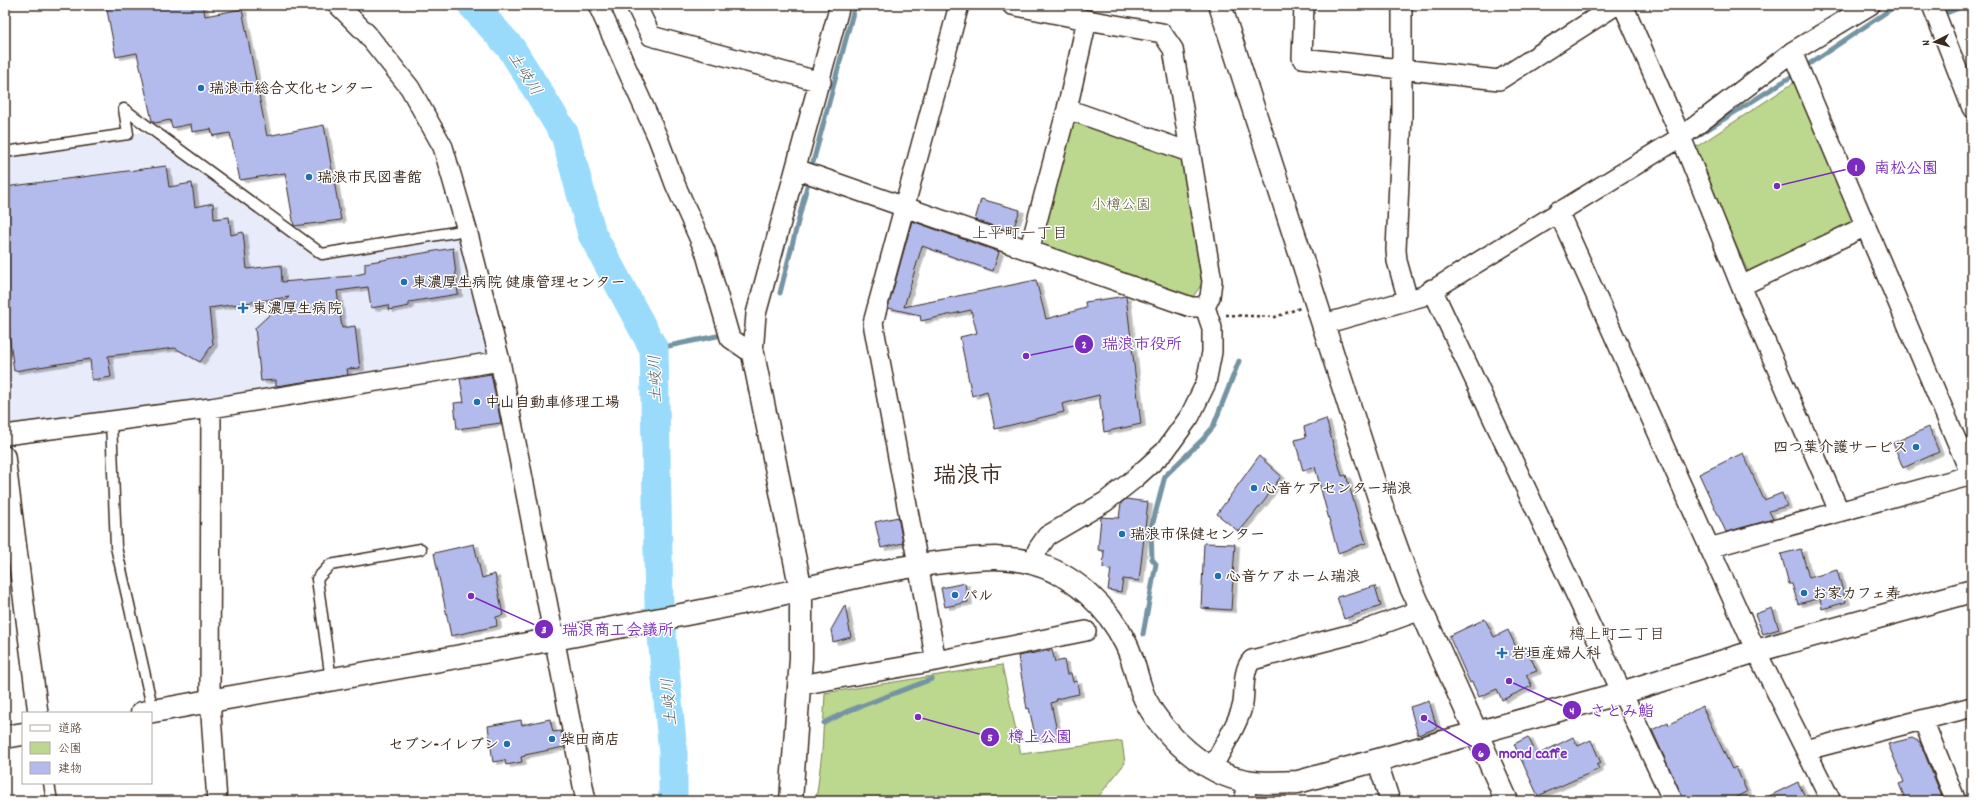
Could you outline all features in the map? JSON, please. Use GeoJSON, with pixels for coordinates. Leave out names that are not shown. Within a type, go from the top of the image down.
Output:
{"type":"FeatureCollection","features":[{"type":"Feature","properties":{"kind":"street"},"geometry":{"type":"LineString","coordinates":[[338,5],[367,34],[410,88],[443,147],[467,230],[500,361],[586,801]]}},
{"type":"Feature","properties":{"kind":"street"},"geometry":{"type":"LineString","coordinates":[[598,5],[658,138],[675,184],[705,251],[730,338],[753,354]]}},
{"type":"Feature","properties":{"kind":"street"},"geometry":{"type":"LineString","coordinates":[[636,5],[650,36],[821,82]]}},
{"type":"Feature","properties":{"kind":"street"},"geometry":{"type":"LineString","coordinates":[[791,801],[802,658],[800,590],[753,354],[756,314],[805,172],[821,82],[840,5]]}},
{"type":"Feature","properties":{"kind":"street"},"geometry":{"type":"LineString","coordinates":[[936,661],[873,323],[906,207],[959,5]]}},
{"type":"Feature","properties":{"kind":"street"},"geometry":{"type":"LineString","coordinates":[[1012,5],[1162,33],[1174,49],[1189,152],[1212,281],[1210,298],[1206,311],[1212,328],[1212,352],[1206,383],[1190,416],[1165,451],[1134,480],[1105,502],[1047,536],[1038,549],[1033,563]]}},
{"type":"Feature","properties":{"kind":"street"},"geometry":{"type":"LineString","coordinates":[[1220,5],[1383,510],[1410,585],[1507,801]]}},
{"type":"Feature","properties":{"kind":"street"},"geometry":{"type":"LineString","coordinates":[[1304,5],[1302,58],[1403,68],[1499,80],[1616,5]]}},
{"type":"Feature","properties":{"kind":"street"},"geometry":{"type":"LineString","coordinates":[[1402,5],[1403,68],[1396,250],[1397,261],[1408,300]]}},
{"type":"Feature","properties":{"kind":"street"},"geometry":{"type":"LineString","coordinates":[[1623,5],[1681,137],[1741,286],[1839,511]]}},
{"type":"Feature","properties":{"kind":"street"},"geometry":{"type":"LineString","coordinates":[[1324,324],[1423,296],[1558,211],[1681,137],[1792,52],[1870,5]]}},
{"type":"Feature","properties":{"kind":"street"},"geometry":{"type":"LineString","coordinates":[[1932,5],[1972,108]]}},
{"type":"Feature","properties":{"kind":"street"},"geometry":{"type":"LineString","coordinates":[[1029,251],[1067,109],[1087,20]]}},
{"type":"Feature","properties":{"kind":"street"},"geometry":{"type":"LineString","coordinates":[[1709,548],[1972,475],[1792,52]]}},
{"type":"Feature","properties":{"kind":"street"},"geometry":{"type":"LineString","coordinates":[[1067,109],[1189,152]]}},
{"type":"Feature","properties":{"kind":"street"},"geometry":{"type":"LineString","coordinates":[[805,172],[1029,251],[1206,311]]}},
{"type":"Feature","properties":{"kind":"street"},"geometry":{"type":"LineString","coordinates":[[1558,211],[1756,651],[1831,801]]}},
{"type":"Feature","properties":{"kind":"street"},"geometry":{"type":"LineString","coordinates":[[1741,286],[1866,226]]}},
{"type":"Feature","properties":{"kind":"street"},"geometry":{"type":"LineString","coordinates":[[1432,289],[1673,801]]}},
{"type":"Feature","properties":{"kind":"street"},"geometry":{"type":"LineString","coordinates":[[5,435],[211,408],[500,361]]}},
{"type":"Feature","properties":{"kind":"street"},"geometry":{"type":"LineString","coordinates":[[211,408],[210,701],[217,801]]}},
{"type":"Feature","properties":{"kind":"street"},"geometry":{"type":"LineString","coordinates":[[5,456],[38,712]]}},
{"type":"Feature","properties":{"kind":"street"},"geometry":{"type":"LineString","coordinates":[[147,712],[582,635],[775,597],[800,590],[919,564],[1004,558],[1033,563],[1070,580],[1085,590],[1114,622],[1127,645],[1144,695],[1156,718],[1172,738],[1188,752],[1245,791],[1298,782],[1621,693],[1756,651],[1972,592]]}},
{"type":"Feature","properties":{"kind":"street"},"geometry":{"type":"LineString","coordinates":[[1212,768],[1240,715],[1243,704],[1247,666],[1252,660],[1360,632],[1421,610]]}},
{"type":"Feature","properties":{"kind":"street"},"geometry":{"type":"LineString","coordinates":[[800,685],[1086,632]]}},
{"type":"Feature","properties":{"kind":"street"},"geometry":{"type":"LineString","coordinates":[[1806,750],[1972,707]]}},
{"type":"Feature","properties":{"kind":"street"},"geometry":{"type":"LineString","coordinates":[[1923,720],[1956,801]]}},
{"type":"Feature","properties":{"kind":"street"},"geometry":{"type":"LineString","coordinates":[[5,737],[22,734]]}},
{"type":"Feature","properties":{"kind":"street"},"geometry":{"type":"LineString","coordinates":[[1377,760],[1390,801]]}},
{"type":"Feature","properties":{"kind":"lane"},"geometry":{"type":"LineString","coordinates":[[5,152],[128,134],[124,109],[322,254],[467,230]]}},
{"type":"Feature","properties":{"kind":"lane"},"geometry":{"type":"LineString","coordinates":[[111,421],[116,547],[147,712]]}},
{"type":"Feature","properties":{"kind":"lane"},"geometry":{"type":"LineString","coordinates":[[331,680],[317,579],[330,565],[421,549]]}},
{"type":"Feature","properties":{"kind":"lane"},"geometry":{"type":"LineString","coordinates":[[49,784],[52,801]]}},
{"type":"Feature","properties":{"kind":"path"},"geometry":{"type":"LineString","coordinates":[[1206,311],[1275,317],[1317,303]]}},
{"type":"Feature","properties":{"kind":"shaded area","name":"東濃厚生病院"},"geometry":{"type":"Polygon","coordinates":[[[142,132],[322,254],[467,230],[492,362],[9,426],[5,407],[5,152],[142,132]]]}},
{"type":"Feature","properties":{"kind":"green space"},"geometry":{"type":"Polygon","coordinates":[[[1798,80],[1860,222],[1749,274],[1693,149],[1798,80]]]}},
{"type":"Feature","properties":{"kind":"green space","name":"小樽公園"},"geometry":{"type":"Polygon","coordinates":[[[1072,118],[1182,155],[1202,284],[1192,298],[1036,246],[1072,118]]]}},
{"type":"Feature","properties":{"kind":"green space"},"geometry":{"type":"Polygon","coordinates":[[[1002,665],[1021,754],[1122,741],[1125,763],[1095,801],[816,801],[822,752],[825,693],[1002,665]]]}},
{"type":"Feature","properties":{"kind":"building","name":"瑞浪市総合文化センター"},"geometry":{"type":"Polygon","coordinates":[[[106,5],[203,5],[205,16],[242,9],[267,136],[324,125],[341,220],[294,226],[285,173],[240,180],[230,133],[213,136],[211,129],[192,132],[191,124],[172,128],[170,120],[155,123],[152,121],[137,53],[116,57],[106,5]]]}},
{"type":"Feature","properties":{"kind":"building"},"geometry":{"type":"Polygon","coordinates":[[[166,166],[169,187],[192,183],[195,207],[213,203],[214,219],[229,217],[231,235],[243,232],[247,269],[281,265],[282,282],[351,276],[365,273],[365,263],[453,248],[458,294],[409,302],[409,306],[389,310],[388,305],[371,308],[368,287],[337,291],[342,328],[355,326],[360,368],[347,369],[348,375],[276,386],[276,380],[261,381],[255,328],[289,297],[209,308],[213,344],[200,362],[175,348],[108,356],[111,377],[92,380],[90,359],[14,371],[5,304],[5,187],[166,166]]]}},
{"type":"Feature","properties":{"kind":"building"},"geometry":{"type":"Polygon","coordinates":[[[981,199],[1020,210],[1012,232],[975,220],[981,199]]]}},
{"type":"Feature","properties":{"kind":"building"},"geometry":{"type":"Polygon","coordinates":[[[912,221],[999,252],[993,271],[922,246],[904,307],[1036,280],[1046,319],[1086,308],[1085,302],[1126,296],[1141,424],[1104,432],[1099,395],[1062,404],[1064,412],[995,429],[987,391],[972,396],[960,337],[977,333],[971,310],[921,321],[920,315],[888,308],[912,221]]]}},
{"type":"Feature","properties":{"kind":"building"},"geometry":{"type":"Polygon","coordinates":[[[491,374],[501,423],[457,429],[454,403],[464,402],[460,379],[491,374]]]}},
{"type":"Feature","properties":{"kind":"building"},"geometry":{"type":"Polygon","coordinates":[[[1326,419],[1342,476],[1346,475],[1366,543],[1338,553],[1315,467],[1303,471],[1295,440],[1306,437],[1304,427],[1326,419]]]}},
{"type":"Feature","properties":{"kind":"building","name":"四つ葉介護サービス"},"geometry":{"type":"Polygon","coordinates":[[[1929,427],[1939,452],[1903,468],[1893,443],[1929,427]]]}},
{"type":"Feature","properties":{"kind":"building"},"geometry":{"type":"Polygon","coordinates":[[[1743,453],[1764,500],[1782,493],[1787,506],[1769,511],[1773,519],[1726,532],[1699,474],[1743,453]]]}},
{"type":"Feature","properties":{"kind":"building","name":"心音ケアセンター瑞浪"},"geometry":{"type":"Polygon","coordinates":[[[1259,456],[1281,476],[1265,500],[1239,532],[1217,514],[1259,456]]]}},
{"type":"Feature","properties":{"kind":"building","name":"瑞浪市保健センター"},"geometry":{"type":"Polygon","coordinates":[[[1126,499],[1148,502],[1139,581],[1123,579],[1121,592],[1108,590],[1111,569],[1103,568],[1104,551],[1098,550],[1101,517],[1119,518],[1121,503],[1126,499]]]}},
{"type":"Feature","properties":{"kind":"building"},"geometry":{"type":"Polygon","coordinates":[[[898,517],[903,543],[881,548],[875,522],[898,517]]]}},
{"type":"Feature","properties":{"kind":"building","name":"心音ケアホーム瑞浪"},"geometry":{"type":"Polygon","coordinates":[[[1204,543],[1235,544],[1231,610],[1201,608],[1204,543]]]}},
{"type":"Feature","properties":{"kind":"building"},"geometry":{"type":"Polygon","coordinates":[[[474,544],[482,578],[495,574],[503,615],[496,617],[497,626],[451,636],[434,553],[474,544]]]}},
{"type":"Feature","properties":{"kind":"building"},"geometry":{"type":"Polygon","coordinates":[[[1801,549],[1809,578],[1837,570],[1846,602],[1822,609],[1820,598],[1798,604],[1792,584],[1789,584],[1781,554],[1801,549]]]}},
{"type":"Feature","properties":{"kind":"building","name":"パル"},"geometry":{"type":"Polygon","coordinates":[[[965,583],[968,602],[945,607],[941,588],[965,583]]]}},
{"type":"Feature","properties":{"kind":"building"},"geometry":{"type":"Polygon","coordinates":[[[1375,586],[1381,606],[1344,619],[1337,597],[1375,586]]]}},
{"type":"Feature","properties":{"kind":"building"},"geometry":{"type":"Polygon","coordinates":[[[845,605],[851,637],[833,642],[831,630],[845,605]]]}},
{"type":"Feature","properties":{"kind":"building"},"geometry":{"type":"Polygon","coordinates":[[[1772,608],[1779,629],[1763,634],[1755,614],[1772,608]]]}},
{"type":"Feature","properties":{"kind":"building","name":"岩垣産婦人科"},"geometry":{"type":"Polygon","coordinates":[[[1485,619],[1494,637],[1508,630],[1518,651],[1526,647],[1537,671],[1526,675],[1532,686],[1502,700],[1497,689],[1479,697],[1472,682],[1470,683],[1449,636],[1485,619]]]}},
{"type":"Feature","properties":{"kind":"building"},"geometry":{"type":"Polygon","coordinates":[[[1052,650],[1055,662],[1064,660],[1067,675],[1071,673],[1073,682],[1077,681],[1079,694],[1056,699],[1057,701],[1051,703],[1058,736],[1036,740],[1029,708],[1027,709],[1018,656],[1052,650]]]}},
{"type":"Feature","properties":{"kind":"building"},"geometry":{"type":"Polygon","coordinates":[[[1429,701],[1437,728],[1418,735],[1410,707],[1429,701]]]}},
{"type":"Feature","properties":{"kind":"building"},"geometry":{"type":"Polygon","coordinates":[[[1702,706],[1732,769],[1736,767],[1747,792],[1729,801],[1684,801],[1652,730],[1668,722],[1669,725],[1702,706]]]}},
{"type":"Feature","properties":{"kind":"building"},"geometry":{"type":"Polygon","coordinates":[[[550,719],[553,732],[561,731],[564,747],[525,755],[521,757],[522,762],[506,765],[505,760],[493,762],[488,726],[521,720],[522,725],[550,719]]]}},
{"type":"Feature","properties":{"kind":"building"},"geometry":{"type":"Polygon","coordinates":[[[1528,737],[1537,755],[1573,737],[1578,746],[1591,740],[1601,763],[1597,765],[1599,769],[1538,796],[1514,744],[1528,737]]]}},
{"type":"Feature","properties":{"kind":"building"},"geometry":{"type":"Polygon","coordinates":[[[1912,738],[1920,742],[1942,797],[1933,801],[1906,801],[1899,784],[1904,782],[1888,744],[1912,738]]]}},
{"type":"Feature","properties":{"kind":"building"},"geometry":{"type":"Polygon","coordinates":[[[1798,782],[1807,801],[1759,801],[1798,782]]]}},
{"type":"Feature","properties":{"kind":"waterway","name":"土岐川"},"geometry":{"type":"LineString","coordinates":[[472,5],[511,48],[565,135],[592,234],[654,349],[659,605],[673,753],[673,801]]}},
{"type":"Feature","properties":{"kind":"waterway"},"geometry":{"type":"LineString","coordinates":[[811,170],[855,5]]}},
{"type":"Feature","properties":{"kind":"waterway"},"geometry":{"type":"LineString","coordinates":[[1803,68],[1897,5]]}},
{"type":"Feature","properties":{"kind":"waterway"},"geometry":{"type":"LineString","coordinates":[[1939,9],[1949,12],[1966,5]]}},
{"type":"Feature","properties":{"kind":"waterway"},"geometry":{"type":"LineString","coordinates":[[1694,138],[1797,73]]}},
{"type":"Feature","properties":{"kind":"waterway"},"geometry":{"type":"LineString","coordinates":[[780,293],[809,178]]}},
{"type":"Feature","properties":{"kind":"waterway"},"geometry":{"type":"LineString","coordinates":[[654,349],[717,336]]}},
{"type":"Feature","properties":{"kind":"waterway"},"geometry":{"type":"LineString","coordinates":[[1143,634],[1156,564],[1152,559],[1151,530],[1165,476],[1203,439],[1213,427],[1239,361]]}},
{"type":"Feature","properties":{"kind":"waterway"},"geometry":{"type":"LineString","coordinates":[[824,723],[848,711],[932,679]]}},
{"type":"Feature","properties":{"kind":"place","name":"瑞浪市総合文化センター"},"geometry":{"type":"Point","coordinates":[201,88]}},
{"type":"Feature","properties":{"kind":"place","name":"瑞浪市民図書館"},"geometry":{"type":"Point","coordinates":[309,177]}},
{"type":"Feature","properties":{"kind":"place","name":"南松公園"},"geometry":{"type":"Point","coordinates":[1777,186]}},
{"type":"Feature","properties":{"kind":"place","name":"東濃厚生病院 健康管理センター"},"geometry":{"type":"Point","coordinates":[404,282]}},
{"type":"Feature","properties":{"kind":"place","name":"東濃厚生病院"},"geometry":{"type":"Point","coordinates":[243,308]}},
{"type":"Feature","properties":{"kind":"place","name":"瑞浪市役所"},"geometry":{"type":"Point","coordinates":[1026,356]}},
{"type":"Feature","properties":{"kind":"place","name":"中山自動車修理工場"},"geometry":{"type":"Point","coordinates":[477,402]}},
{"type":"Feature","properties":{"kind":"place","name":"四つ葉介護サービス"},"geometry":{"type":"Point","coordinates":[1916,447]}},
{"type":"Feature","properties":{"kind":"place","name":"心音ケアセンター瑞浪"},"geometry":{"type":"Point","coordinates":[1254,488]}},
{"type":"Feature","properties":{"kind":"place","name":"瑞浪市保健センター"},"geometry":{"type":"Point","coordinates":[1122,534]}},
{"type":"Feature","properties":{"kind":"place","name":"心音ケアホーム瑞浪"},"geometry":{"type":"Point","coordinates":[1218,576]}},
{"type":"Feature","properties":{"kind":"place","name":"お家カフェ寿"},"geometry":{"type":"Point","coordinates":[1804,593]}},
{"type":"Feature","properties":{"kind":"place","name":"パル"},"geometry":{"type":"Point","coordinates":[955,595]}},
{"type":"Feature","properties":{"kind":"place","name":"瑞浪商工会議所"},"geometry":{"type":"Point","coordinates":[471,596]}},
{"type":"Feature","properties":{"kind":"place","name":"岩垣産婦人科"},"geometry":{"type":"Point","coordinates":[1502,653]}},
{"type":"Feature","properties":{"kind":"place","name":"さとみ鮨"},"geometry":{"type":"Point","coordinates":[1509,681]}},
{"type":"Feature","properties":{"kind":"place","name":"樽上公園"},"geometry":{"type":"Point","coordinates":[918,717]}},
{"type":"Feature","properties":{"kind":"place","name":"mond caffe"},"geometry":{"type":"Point","coordinates":[1424,718]}},
{"type":"Feature","properties":{"kind":"place","name":"柴田商店"},"geometry":{"type":"Point","coordinates":[552,739]}},
{"type":"Feature","properties":{"kind":"place","name":"セブン-イレブン"},"geometry":{"type":"Point","coordinates":[507,744]}},
{"type":"Feature","properties":{"kind":"district","name":"上平町一丁目"},"geometry":{"type":"Point","coordinates":[1020,232]}},
{"type":"Feature","properties":{"kind":"district","name":"瑞浪市"},"geometry":{"type":"Point","coordinates":[968,474]}},
{"type":"Feature","properties":{"kind":"district","name":"樽上町二丁目"},"geometry":{"type":"Point","coordinates":[1617,633]}}]}
